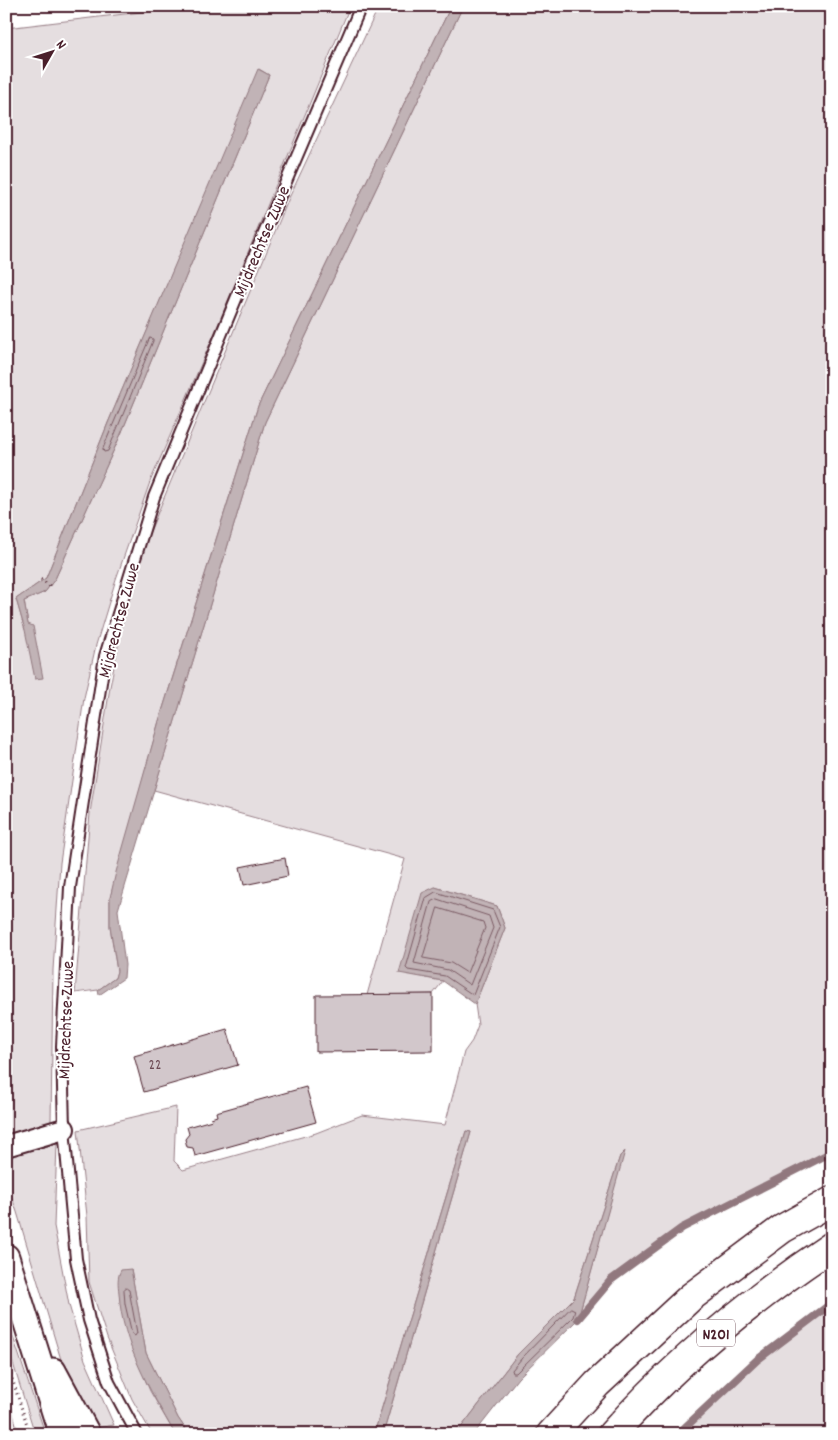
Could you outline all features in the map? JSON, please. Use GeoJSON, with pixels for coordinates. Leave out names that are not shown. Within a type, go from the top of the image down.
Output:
{"type":"FeatureCollection","features":[{"type":"Feature","properties":{"kind":"main road","name":"N201"},"geometry":{"type":"LineString","coordinates":[[551,1434],[596,1384],[690,1297],[782,1228],[832,1201]]}},
{"type":"Feature","properties":{"kind":"main road","name":"N201"},"geometry":{"type":"LineString","coordinates":[[612,1434],[665,1380],[718,1331],[768,1291],[832,1246]]}},
{"type":"Feature","properties":{"kind":"street"},"geometry":{"type":"LineString","coordinates":[[6,1146],[64,1129]]}},
{"type":"Feature","properties":{"kind":"street"},"geometry":{"type":"LineString","coordinates":[[6,1257],[57,1419],[64,1434]]}},
{"type":"Feature","properties":{"kind":"street"},"geometry":{"type":"LineString","coordinates":[[28,1325],[87,1434]]}},
{"type":"Feature","properties":{"kind":"lane","name":"Mijdrechtse Zuwe"},"geometry":{"type":"LineString","coordinates":[[137,1434],[109,1382],[92,1333],[76,1259],[64,1129],[62,1046],[70,887],[105,656],[154,497],[361,6]]}},
{"type":"Feature","properties":{"kind":"path"},"geometry":{"type":"LineString","coordinates":[[41,579],[51,587]]}},
{"type":"Feature","properties":{"kind":"path"},"geometry":{"type":"LineString","coordinates":[[6,1360],[30,1434]]}},
{"type":"Feature","properties":{"kind":"shaded area"},"geometry":{"type":"Polygon","coordinates":[[[192,6],[350,6],[215,332],[150,482],[116,579],[96,645],[84,698],[60,863],[53,970],[51,1122],[6,1135],[6,28],[192,6]],[[259,69],[108,423],[46,578],[16,599],[25,630],[28,624],[24,601],[45,592],[55,579],[121,434],[269,75],[259,69]]]}},
{"type":"Feature","properties":{"kind":"shaded area"},"geometry":{"type":"Polygon","coordinates":[[[379,6],[451,6],[258,406],[159,721],[110,898],[110,926],[117,971],[115,978],[98,990],[75,993],[90,813],[110,687],[125,610],[146,541],[289,198],[379,6]]]}},
{"type":"Feature","properties":{"kind":"shaded area"},"geometry":{"type":"Polygon","coordinates":[[[463,6],[832,6],[832,1152],[682,1228],[611,1280],[578,1319],[624,1152],[620,1156],[574,1298],[518,1354],[456,1434],[383,1434],[471,1132],[466,1131],[374,1434],[189,1434],[178,1418],[146,1353],[131,1269],[130,1344],[150,1391],[175,1434],[152,1434],[132,1399],[107,1338],[89,1282],[87,1216],[78,1130],[176,1107],[174,1161],[183,1170],[316,1133],[362,1115],[445,1125],[464,1052],[472,1041],[478,1025],[475,1004],[505,928],[497,906],[435,887],[425,978],[443,981],[433,994],[367,995],[405,859],[154,790],[265,422],[463,6]]]}},
{"type":"Feature","properties":{"kind":"shaded area"},"geometry":{"type":"Polygon","coordinates":[[[57,1144],[54,1226],[69,1305],[85,1360],[114,1425],[97,1428],[62,1363],[6,1181],[6,1156],[57,1144]]]}},
{"type":"Feature","properties":{"kind":"shaded area"},"geometry":{"type":"Polygon","coordinates":[[[832,1303],[832,1434],[678,1434],[757,1360],[832,1303]]]}},
{"type":"Feature","properties":{"kind":"shaded area"},"geometry":{"type":"Polygon","coordinates":[[[6,1316],[45,1434],[35,1434],[6,1341],[6,1316]]]}},
{"type":"Feature","properties":{"kind":"shaded area"},"geometry":{"type":"Polygon","coordinates":[[[6,1384],[18,1434],[6,1434],[6,1384]]]}},
{"type":"Feature","properties":{"kind":"water"},"geometry":{"type":"Polygon","coordinates":[[[451,6],[463,6],[265,422],[118,910],[125,965],[124,978],[99,995],[98,990],[115,978],[117,971],[110,926],[110,898],[116,872],[159,721],[258,406],[451,6]]]}},
{"type":"Feature","properties":{"kind":"water"},"geometry":{"type":"Polygon","coordinates":[[[258,69],[269,75],[121,434],[55,579],[45,592],[24,601],[28,624],[33,626],[43,678],[35,679],[25,630],[16,599],[46,578],[108,423],[258,69]]]}},
{"type":"Feature","properties":{"kind":"water"},"geometry":{"type":"Polygon","coordinates":[[[435,887],[497,906],[505,928],[475,1004],[443,981],[399,973],[422,893],[435,887]]]}},
{"type":"Feature","properties":{"kind":"water"},"geometry":{"type":"Polygon","coordinates":[[[466,1131],[471,1132],[383,1434],[374,1434],[466,1131]]]}},
{"type":"Feature","properties":{"kind":"water"},"geometry":{"type":"Polygon","coordinates":[[[625,1151],[578,1319],[518,1378],[474,1434],[456,1434],[518,1354],[574,1298],[620,1156],[625,1151]]]}},
{"type":"Feature","properties":{"kind":"water"},"geometry":{"type":"Polygon","coordinates":[[[131,1269],[146,1353],[178,1418],[189,1434],[175,1434],[147,1383],[131,1348],[121,1312],[118,1284],[121,1270],[131,1269]]]}},
{"type":"Feature","properties":{"kind":"building"},"geometry":{"type":"Polygon","coordinates":[[[285,858],[288,876],[244,885],[240,867],[285,858]]]}},
{"type":"Feature","properties":{"kind":"building"},"geometry":{"type":"Polygon","coordinates":[[[433,994],[433,1051],[316,1052],[316,995],[433,994]]]}},
{"type":"Feature","properties":{"kind":"building"},"geometry":{"type":"Polygon","coordinates":[[[227,1029],[238,1065],[144,1092],[134,1056],[227,1029]]]}},
{"type":"Feature","properties":{"kind":"building"},"geometry":{"type":"Polygon","coordinates":[[[306,1087],[316,1122],[195,1156],[193,1148],[187,1147],[185,1139],[189,1134],[187,1127],[212,1120],[211,1118],[217,1116],[216,1112],[306,1087]]]}},
{"type":"Feature","properties":{"kind":"waterway"},"geometry":{"type":"LineString","coordinates":[[578,1319],[611,1280],[682,1228],[832,1152]]}},
{"type":"Feature","properties":{"kind":"waterway"},"geometry":{"type":"LineString","coordinates":[[678,1434],[757,1360],[832,1303]]}}]}
